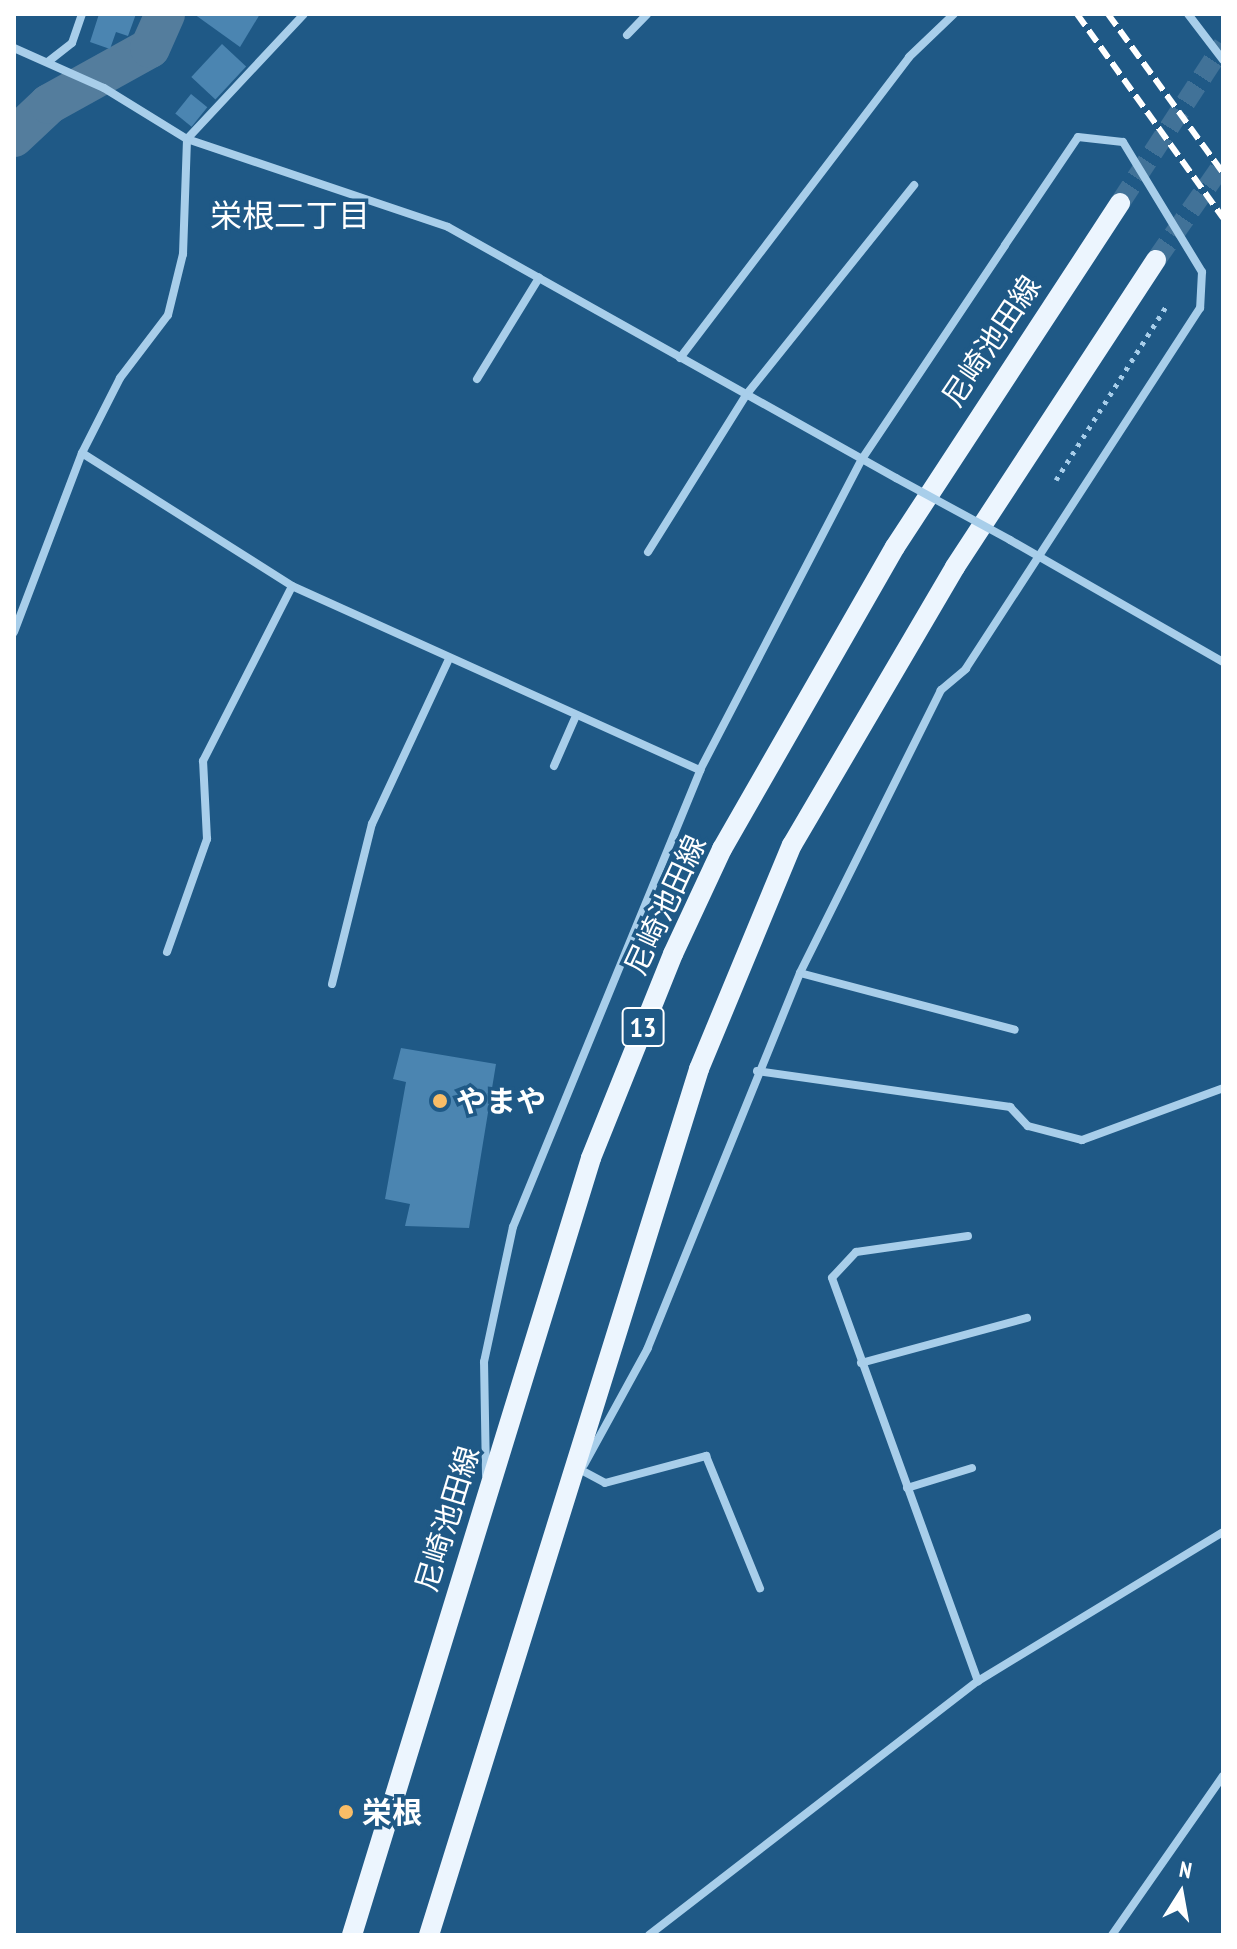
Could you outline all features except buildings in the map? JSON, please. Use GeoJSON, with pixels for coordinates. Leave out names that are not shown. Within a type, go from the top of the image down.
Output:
{"type":"FeatureCollection","features":[{"type":"Feature","properties":{"kind":"main road","name":"尼崎池田線"},"geometry":{"type":"LineString","coordinates":[[352,1935],[591,1158],[722,849],[895,547],[1120,203]]}},
{"type":"Feature","properties":{"kind":"main road","name":"13"},"geometry":{"type":"LineString","coordinates":[[429,1935],[699,1069],[792,845],[955,567],[1156,260]]}},
{"type":"Feature","properties":{"kind":"street"},"geometry":{"type":"LineString","coordinates":[[49,61],[72,43],[82,14]]}},
{"type":"Feature","properties":{"kind":"street"},"geometry":{"type":"LineString","coordinates":[[14,632],[82,453],[120,378],[168,315],[183,254],[187,139],[304,14]]}},
{"type":"Feature","properties":{"kind":"street"},"geometry":{"type":"LineString","coordinates":[[627,35],[647,14]]}},
{"type":"Feature","properties":{"kind":"street"},"geometry":{"type":"LineString","coordinates":[[680,358],[909,57],[954,14]]}},
{"type":"Feature","properties":{"kind":"street"},"geometry":{"type":"LineString","coordinates":[[1188,14],[1223,60]]}},
{"type":"Feature","properties":{"kind":"street"},"geometry":{"type":"LineString","coordinates":[[14,48],[104,88],[187,139],[448,227],[1041,557],[1223,662]]}},
{"type":"Feature","properties":{"kind":"street"},"geometry":{"type":"LineString","coordinates":[[486,1492],[484,1362],[513,1227],[700,770],[862,459],[1078,137],[1123,142],[1202,272],[1200,308],[966,669],[941,690],[800,973],[757,1071],[648,1348],[559,1511]]}},
{"type":"Feature","properties":{"kind":"street"},"geometry":{"type":"LineString","coordinates":[[648,552],[746,395],[914,185]]}},
{"type":"Feature","properties":{"kind":"street"},"geometry":{"type":"LineString","coordinates":[[477,379],[539,278]]}},
{"type":"Feature","properties":{"kind":"street"},"geometry":{"type":"LineString","coordinates":[[82,453],[292,586],[448,661],[700,770]]}},
{"type":"Feature","properties":{"kind":"street"},"geometry":{"type":"LineString","coordinates":[[167,952],[207,839],[203,761],[292,586]]}},
{"type":"Feature","properties":{"kind":"street"},"geometry":{"type":"LineString","coordinates":[[332,984],[372,824],[448,661]]}},
{"type":"Feature","properties":{"kind":"street"},"geometry":{"type":"LineString","coordinates":[[554,766],[575,718]]}},
{"type":"Feature","properties":{"kind":"street"},"geometry":{"type":"LineString","coordinates":[[800,973],[1015,1030]]}},
{"type":"Feature","properties":{"kind":"street"},"geometry":{"type":"LineString","coordinates":[[757,1071],[1010,1107],[1028,1126],[1082,1140],[1223,1088]]}},
{"type":"Feature","properties":{"kind":"street"},"geometry":{"type":"LineString","coordinates":[[968,1236],[856,1252],[844,1261],[832,1278],[978,1681]]}},
{"type":"Feature","properties":{"kind":"street"},"geometry":{"type":"LineString","coordinates":[[861,1363],[1027,1318]]}},
{"type":"Feature","properties":{"kind":"street"},"geometry":{"type":"LineString","coordinates":[[581,1470],[605,1483],[706,1456],[760,1588]]}},
{"type":"Feature","properties":{"kind":"street"},"geometry":{"type":"LineString","coordinates":[[907,1488],[972,1468]]}},
{"type":"Feature","properties":{"kind":"street"},"geometry":{"type":"LineString","coordinates":[[649,1935],[978,1681],[1223,1532]]}},
{"type":"Feature","properties":{"kind":"street"},"geometry":{"type":"LineString","coordinates":[[1112,1935],[1222,1781]]}},
{"type":"Feature","properties":{"kind":"path"},"geometry":{"type":"LineString","coordinates":[[1053,486],[1166,307]]}},
{"type":"Feature","properties":{"kind":"waterway"},"geometry":{"type":"LineString","coordinates":[[14,137],[49,104],[150,48],[165,14]]}},
{"type":"Feature","properties":{"kind":"tunnel"},"geometry":{"type":"LineString","coordinates":[[1120,203],[1223,45]]}},
{"type":"Feature","properties":{"kind":"tunnel"},"geometry":{"type":"LineString","coordinates":[[1156,260],[1223,164]]}},
{"type":"Feature","properties":{"kind":"railway"},"geometry":{"type":"LineString","coordinates":[[1077,14],[1223,218]]}},
{"type":"Feature","properties":{"kind":"railway"},"geometry":{"type":"LineString","coordinates":[[1108,14],[1223,173]]}},
{"type":"Feature","properties":{"kind":"place","name":"やまや"},"geometry":{"type":"Point","coordinates":[440,1101]}},
{"type":"Feature","properties":{"kind":"place","name":"栄根"},"geometry":{"type":"Point","coordinates":[346,1812]}},
{"type":"Feature","properties":{"kind":"district","name":"栄根二丁目"},"geometry":{"type":"Point","coordinates":[290,215]}}]}
